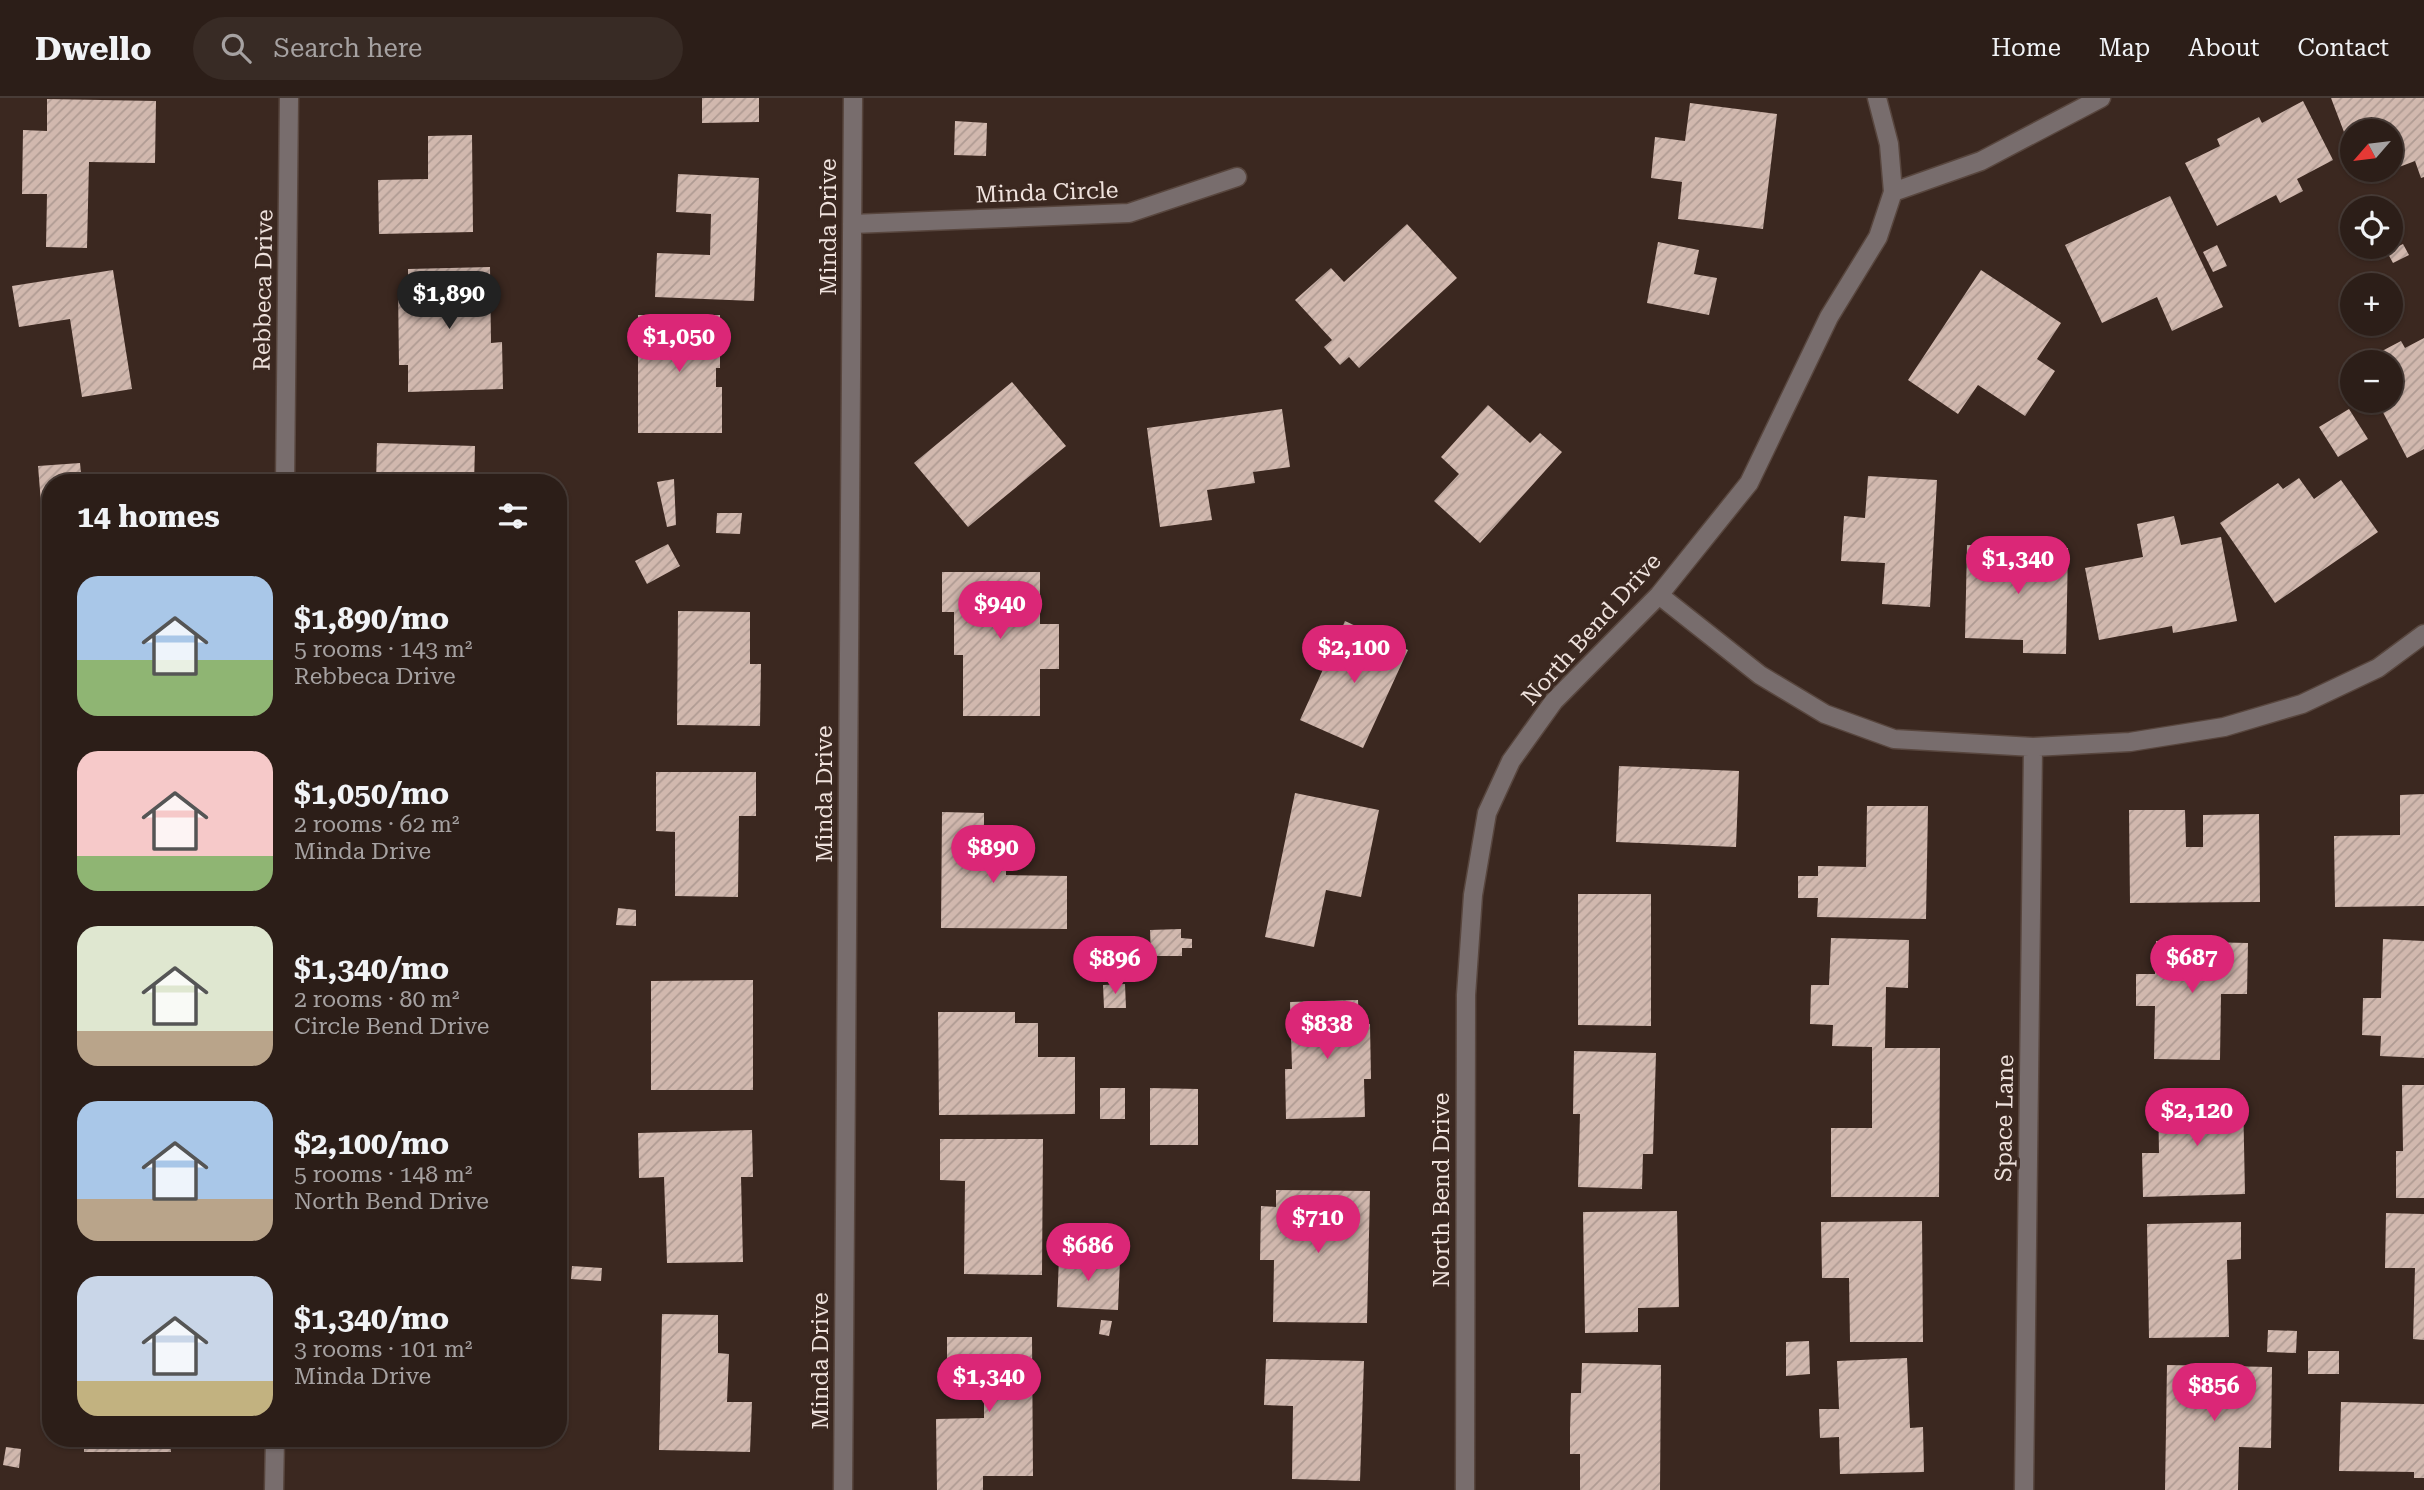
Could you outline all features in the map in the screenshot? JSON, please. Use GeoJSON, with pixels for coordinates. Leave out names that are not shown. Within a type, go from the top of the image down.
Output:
{"type":"FeatureCollection","features":[{"type":"Feature","properties":{"kind":"street","name":"Rebbeca Drive"},"geometry":{"type":"LineString","coordinates":[[285,474],[289,98]]}},
{"type":"Feature","properties":{"kind":"street","name":"Minda Drive"},"geometry":{"type":"LineString","coordinates":[[843,1490],[853,98]]}},
{"type":"Feature","properties":{"kind":"street","name":"North Bend Drive"},"geometry":{"type":"LineString","coordinates":[[1465,1490],[1466,995],[1473,895],[1487,813],[1511,761],[1554,701],[1659,595],[1749,483],[1829,317],[1878,237],[1893,192],[1889,144],[1877,98]]}},
{"type":"Feature","properties":{"kind":"street"},"geometry":{"type":"LineString","coordinates":[[1893,192],[1981,161],[2101,98]]}},
{"type":"Feature","properties":{"kind":"street","name":"Minda Circle"},"geometry":{"type":"LineString","coordinates":[[852,224],[1129,213],[1237,177]]}},
{"type":"Feature","properties":{"kind":"street"},"geometry":{"type":"LineString","coordinates":[[1659,595],[1760,675],[1825,714],[1894,739],[2033,747],[2130,742],[2224,727],[2301,704],[2378,668],[2424,634]]}},
{"type":"Feature","properties":{"kind":"street","name":"Space Lane"},"geometry":{"type":"LineString","coordinates":[[2024,1490],[2033,747]]}},
{"type":"Feature","properties":{"kind":"street"},"geometry":{"type":"LineString","coordinates":[[274,1490],[275,1447]]}},
{"type":"Feature","properties":{"kind":"building"},"geometry":{"type":"Polygon","coordinates":[[[702,98],[759,98],[759,122],[702,123],[702,98]]]}},
{"type":"Feature","properties":{"kind":"building"},"geometry":{"type":"Polygon","coordinates":[[[2331,98],[2424,98],[2424,177],[2421,178],[2415,161],[2403,166],[2403,119],[2340,119],[2340,122],[2331,98]]]}},
{"type":"Feature","properties":{"kind":"building"},"geometry":{"type":"Polygon","coordinates":[[[47,99],[156,101],[155,163],[89,162],[87,248],[46,247],[47,194],[22,194],[23,130],[47,131],[47,99]]]}},
{"type":"Feature","properties":{"kind":"building"},"geometry":{"type":"Polygon","coordinates":[[[2303,101],[2333,160],[2297,179],[2303,191],[2280,203],[2276,195],[2217,226],[2185,163],[2220,146],[2217,139],[2259,117],[2262,123],[2303,101]]]}},
{"type":"Feature","properties":{"kind":"building"},"geometry":{"type":"Polygon","coordinates":[[[1690,103],[1777,114],[1763,229],[1678,219],[1682,182],[1651,178],[1655,137],[1685,141],[1690,103]]]}},
{"type":"Feature","properties":{"kind":"building"},"geometry":{"type":"Polygon","coordinates":[[[955,121],[987,123],[986,156],[954,155],[955,121]]]}},
{"type":"Feature","properties":{"kind":"building"},"geometry":{"type":"Polygon","coordinates":[[[472,135],[473,232],[379,234],[378,180],[428,179],[428,136],[472,135]]]}},
{"type":"Feature","properties":{"kind":"building"},"geometry":{"type":"Polygon","coordinates":[[[678,174],[759,178],[754,301],[655,297],[657,253],[710,255],[711,214],[676,212],[678,174]]]}},
{"type":"Feature","properties":{"kind":"building"},"geometry":{"type":"Polygon","coordinates":[[[2170,196],[2223,307],[2172,331],[2157,297],[2102,323],[2065,245],[2170,196]]]}},
{"type":"Feature","properties":{"kind":"building"},"geometry":{"type":"Polygon","coordinates":[[[1407,224],[1457,278],[1359,368],[1349,357],[1340,365],[1324,347],[1332,340],[1295,300],[1331,268],[1344,282],[1407,224]]]}},
{"type":"Feature","properties":{"kind":"building"},"geometry":{"type":"Polygon","coordinates":[[[1658,242],[1699,250],[1694,274],[1717,278],[1709,315],[1647,303],[1658,242]]]}},
{"type":"Feature","properties":{"kind":"building"},"geometry":{"type":"Polygon","coordinates":[[[2403,244],[2409,255],[2403,258],[2403,244]]]}},
{"type":"Feature","properties":{"kind":"building"},"geometry":{"type":"Polygon","coordinates":[[[2217,245],[2227,266],[2213,272],[2203,252],[2217,245]]]}},
{"type":"Feature","properties":{"kind":"building"},"geometry":{"type":"Polygon","coordinates":[[[490,267],[491,343],[502,342],[503,389],[408,392],[408,365],[399,365],[398,289],[408,289],[408,269],[490,267]]]}},
{"type":"Feature","properties":{"kind":"building"},"geometry":{"type":"Polygon","coordinates":[[[113,270],[132,389],[82,397],[70,319],[19,327],[12,286],[113,270]]]}},
{"type":"Feature","properties":{"kind":"building"},"geometry":{"type":"Polygon","coordinates":[[[1981,270],[2061,323],[2037,359],[2055,371],[2025,416],[1978,385],[1958,414],[1908,380],[1981,270]]]}},
{"type":"Feature","properties":{"kind":"building"},"geometry":{"type":"Polygon","coordinates":[[[638,315],[720,315],[720,368],[716,368],[716,387],[722,387],[722,433],[638,433],[638,315]]]}},
{"type":"Feature","properties":{"kind":"building"},"geometry":{"type":"Polygon","coordinates":[[[2424,338],[2424,449],[2407,458],[2383,413],[2403,413],[2403,350],[2384,350],[2401,341],[2405,348],[2424,338]]]}},
{"type":"Feature","properties":{"kind":"building"},"geometry":{"type":"Polygon","coordinates":[[[1012,382],[1066,446],[968,527],[914,463],[1012,382]]]}},
{"type":"Feature","properties":{"kind":"building"},"geometry":{"type":"Polygon","coordinates":[[[1488,405],[1530,443],[1540,433],[1562,452],[1480,543],[1434,501],[1459,474],[1441,457],[1488,405]]]}},
{"type":"Feature","properties":{"kind":"building"},"geometry":{"type":"Polygon","coordinates":[[[1282,409],[1290,467],[1253,472],[1255,483],[1207,490],[1212,520],[1160,527],[1147,428],[1282,409]]]}},
{"type":"Feature","properties":{"kind":"building"},"geometry":{"type":"Polygon","coordinates":[[[2342,413],[2352,413],[2368,439],[2338,457],[2319,427],[2342,413]]]}},
{"type":"Feature","properties":{"kind":"building"},"geometry":{"type":"Polygon","coordinates":[[[377,443],[475,446],[474,474],[376,474],[377,443]]]}},
{"type":"Feature","properties":{"kind":"building"},"geometry":{"type":"Polygon","coordinates":[[[80,463],[81,474],[42,474],[42,515],[38,466],[80,463]]]}},
{"type":"Feature","properties":{"kind":"building"},"geometry":{"type":"Polygon","coordinates":[[[1868,476],[1937,480],[1930,607],[1882,604],[1885,563],[1841,561],[1844,516],[1865,518],[1868,476]]]}},
{"type":"Feature","properties":{"kind":"building"},"geometry":{"type":"Polygon","coordinates":[[[2299,478],[2314,499],[2341,480],[2378,532],[2275,603],[2220,523],[2278,483],[2283,489],[2299,478]]]}},
{"type":"Feature","properties":{"kind":"building"},"geometry":{"type":"Polygon","coordinates":[[[674,479],[676,525],[667,527],[657,482],[674,479]]]}},
{"type":"Feature","properties":{"kind":"building"},"geometry":{"type":"Polygon","coordinates":[[[717,513],[742,513],[740,534],[716,533],[717,513]]]}},
{"type":"Feature","properties":{"kind":"building"},"geometry":{"type":"Polygon","coordinates":[[[2174,516],[2181,545],[2221,537],[2237,621],[2173,633],[2172,626],[2099,640],[2085,568],[2143,557],[2137,524],[2174,516]]]}},
{"type":"Feature","properties":{"kind":"building"},"geometry":{"type":"Polygon","coordinates":[[[668,544],[680,566],[647,584],[635,561],[668,544]]]}},
{"type":"Feature","properties":{"kind":"building"},"geometry":{"type":"Polygon","coordinates":[[[1967,545],[2068,548],[2066,654],[2023,653],[2023,640],[1965,638],[1967,545]]]}},
{"type":"Feature","properties":{"kind":"building"},"geometry":{"type":"Polygon","coordinates":[[[942,572],[1040,572],[1040,624],[1059,624],[1059,669],[1040,669],[1040,716],[963,716],[963,655],[954,655],[954,612],[942,612],[942,572]]]}},
{"type":"Feature","properties":{"kind":"building"},"geometry":{"type":"Polygon","coordinates":[[[678,611],[750,612],[750,664],[761,664],[760,726],[677,725],[678,611]]]}},
{"type":"Feature","properties":{"kind":"building"},"geometry":{"type":"Polygon","coordinates":[[[1345,621],[1408,650],[1363,748],[1300,720],[1345,621]]]}},
{"type":"Feature","properties":{"kind":"building"},"geometry":{"type":"Polygon","coordinates":[[[1619,766],[1739,771],[1736,847],[1616,842],[1619,766]]]}},
{"type":"Feature","properties":{"kind":"building"},"geometry":{"type":"Polygon","coordinates":[[[656,772],[756,772],[756,816],[739,816],[738,897],[675,896],[675,832],[656,831],[656,772]]]}},
{"type":"Feature","properties":{"kind":"building"},"geometry":{"type":"Polygon","coordinates":[[[1295,793],[1379,810],[1361,897],[1326,890],[1314,947],[1265,937],[1295,793]]]}},
{"type":"Feature","properties":{"kind":"building"},"geometry":{"type":"Polygon","coordinates":[[[2424,794],[2424,906],[2335,907],[2334,836],[2400,835],[2400,795],[2424,794]]]}},
{"type":"Feature","properties":{"kind":"building"},"geometry":{"type":"Polygon","coordinates":[[[1867,806],[1928,806],[1926,919],[1817,917],[1818,898],[1798,898],[1798,876],[1818,876],[1818,866],[1866,867],[1867,806]]]}},
{"type":"Feature","properties":{"kind":"building"},"geometry":{"type":"Polygon","coordinates":[[[2129,810],[2185,810],[2186,847],[2203,847],[2203,815],[2259,814],[2260,902],[2130,903],[2129,810]]]}},
{"type":"Feature","properties":{"kind":"building"},"geometry":{"type":"Polygon","coordinates":[[[942,812],[984,813],[984,856],[1006,857],[1006,875],[1067,876],[1067,929],[941,928],[942,812]]]}},
{"type":"Feature","properties":{"kind":"building"},"geometry":{"type":"Polygon","coordinates":[[[1578,894],[1651,894],[1651,1026],[1578,1025],[1578,894]]]}},
{"type":"Feature","properties":{"kind":"building"},"geometry":{"type":"Polygon","coordinates":[[[618,908],[636,910],[636,926],[616,925],[618,908]]]}},
{"type":"Feature","properties":{"kind":"building"},"geometry":{"type":"Polygon","coordinates":[[[1181,929],[1181,938],[1192,939],[1192,948],[1182,948],[1182,956],[1151,956],[1150,930],[1181,929]]]}},
{"type":"Feature","properties":{"kind":"building"},"geometry":{"type":"Polygon","coordinates":[[[1831,938],[1909,940],[1908,988],[1886,987],[1885,1048],[1940,1048],[1939,1197],[1831,1197],[1831,1128],[1872,1128],[1872,1047],[1832,1046],[1833,1025],[1810,1024],[1811,985],[1829,985],[1831,938]]]}},
{"type":"Feature","properties":{"kind":"building"},"geometry":{"type":"Polygon","coordinates":[[[2383,939],[2424,941],[2424,1058],[2380,1056],[2381,1036],[2362,1035],[2363,998],[2381,998],[2383,939]]]}},
{"type":"Feature","properties":{"kind":"building"},"geometry":{"type":"Polygon","coordinates":[[[2156,941],[2248,943],[2247,994],[2221,994],[2220,1060],[2154,1059],[2155,1006],[2136,1006],[2136,974],[2155,974],[2156,941]]]}},
{"type":"Feature","properties":{"kind":"building"},"geometry":{"type":"Polygon","coordinates":[[[753,980],[753,1090],[651,1090],[651,981],[753,980]]]}},
{"type":"Feature","properties":{"kind":"building"},"geometry":{"type":"Polygon","coordinates":[[[1125,984],[1126,1008],[1104,1008],[1103,985],[1125,984]]]}},
{"type":"Feature","properties":{"kind":"building"},"geometry":{"type":"Polygon","coordinates":[[[1358,1000],[1359,1024],[1370,1024],[1371,1079],[1364,1079],[1365,1117],[1286,1119],[1285,1069],[1292,1069],[1290,1002],[1358,1000]]]}},
{"type":"Feature","properties":{"kind":"building"},"geometry":{"type":"Polygon","coordinates":[[[938,1012],[1015,1012],[1015,1023],[1038,1023],[1038,1057],[1075,1057],[1075,1114],[939,1115],[938,1012]]]}},
{"type":"Feature","properties":{"kind":"building"},"geometry":{"type":"Polygon","coordinates":[[[1574,1051],[1656,1053],[1653,1154],[1643,1154],[1642,1189],[1578,1187],[1580,1114],[1573,1114],[1574,1051]]]}},
{"type":"Feature","properties":{"kind":"building"},"geometry":{"type":"Polygon","coordinates":[[[2402,1085],[2424,1085],[2424,1198],[2396,1198],[2396,1151],[2403,1151],[2402,1085]]]}},
{"type":"Feature","properties":{"kind":"building"},"geometry":{"type":"Polygon","coordinates":[[[1100,1088],[1125,1088],[1125,1119],[1100,1119],[1100,1088]]]}},
{"type":"Feature","properties":{"kind":"building"},"geometry":{"type":"Polygon","coordinates":[[[1150,1088],[1198,1089],[1198,1145],[1150,1145],[1150,1088]]]}},
{"type":"Feature","properties":{"kind":"building"},"geometry":{"type":"Polygon","coordinates":[[[2243,1095],[2245,1194],[2143,1197],[2142,1153],[2159,1153],[2158,1096],[2243,1095]]]}},
{"type":"Feature","properties":{"kind":"building"},"geometry":{"type":"Polygon","coordinates":[[[752,1130],[753,1177],[741,1177],[743,1262],[667,1263],[664,1177],[639,1178],[638,1133],[752,1130]]]}},
{"type":"Feature","properties":{"kind":"building"},"geometry":{"type":"Polygon","coordinates":[[[940,1139],[1043,1139],[1042,1275],[964,1274],[965,1181],[940,1180],[940,1139]]]}},
{"type":"Feature","properties":{"kind":"building"},"geometry":{"type":"Polygon","coordinates":[[[1276,1190],[1370,1191],[1367,1323],[1273,1322],[1274,1260],[1260,1260],[1261,1206],[1276,1207],[1276,1190]]]}},
{"type":"Feature","properties":{"kind":"building"},"geometry":{"type":"Polygon","coordinates":[[[1677,1211],[1679,1307],[1638,1308],[1638,1332],[1585,1333],[1583,1212],[1677,1211]]]}},
{"type":"Feature","properties":{"kind":"building"},"geometry":{"type":"Polygon","coordinates":[[[2386,1213],[2424,1214],[2424,1340],[2413,1339],[2415,1268],[2385,1268],[2386,1213]]]}},
{"type":"Feature","properties":{"kind":"building"},"geometry":{"type":"Polygon","coordinates":[[[1922,1221],[1923,1342],[1850,1342],[1849,1278],[1822,1278],[1821,1222],[1922,1221]]]}},
{"type":"Feature","properties":{"kind":"building"},"geometry":{"type":"Polygon","coordinates":[[[2241,1222],[2241,1259],[2227,1260],[2229,1337],[2149,1338],[2147,1224],[2241,1222]]]}},
{"type":"Feature","properties":{"kind":"building"},"geometry":{"type":"Polygon","coordinates":[[[1059,1257],[1120,1260],[1118,1310],[1057,1307],[1059,1257]]]}},
{"type":"Feature","properties":{"kind":"building"},"geometry":{"type":"Polygon","coordinates":[[[572,1266],[602,1268],[601,1281],[571,1279],[572,1266]]]}},
{"type":"Feature","properties":{"kind":"building"},"geometry":{"type":"Polygon","coordinates":[[[662,1314],[718,1315],[718,1353],[729,1354],[727,1402],[752,1402],[750,1452],[659,1450],[662,1314]]]}},
{"type":"Feature","properties":{"kind":"building"},"geometry":{"type":"Polygon","coordinates":[[[1101,1320],[1112,1321],[1109,1336],[1099,1334],[1101,1320]]]}},
{"type":"Feature","properties":{"kind":"building"},"geometry":{"type":"Polygon","coordinates":[[[2268,1330],[2297,1331],[2296,1353],[2267,1352],[2268,1330]]]}},
{"type":"Feature","properties":{"kind":"building"},"geometry":{"type":"Polygon","coordinates":[[[947,1337],[1032,1337],[1033,1476],[983,1476],[983,1490],[937,1490],[936,1419],[984,1418],[984,1380],[947,1381],[947,1337]]]}},
{"type":"Feature","properties":{"kind":"building"},"geometry":{"type":"Polygon","coordinates":[[[1809,1341],[1810,1374],[1786,1376],[1786,1342],[1809,1341]]]}},
{"type":"Feature","properties":{"kind":"building"},"geometry":{"type":"Polygon","coordinates":[[[2308,1351],[2339,1351],[2339,1374],[2308,1374],[2308,1351]]]}},
{"type":"Feature","properties":{"kind":"building"},"geometry":{"type":"Polygon","coordinates":[[[1907,1358],[1910,1428],[1923,1427],[1924,1472],[1840,1474],[1839,1437],[1820,1438],[1819,1409],[1839,1409],[1837,1361],[1907,1358]]]}},
{"type":"Feature","properties":{"kind":"building"},"geometry":{"type":"Polygon","coordinates":[[[1266,1359],[1364,1361],[1360,1481],[1292,1479],[1293,1406],[1264,1405],[1266,1359]]]}},
{"type":"Feature","properties":{"kind":"building"},"geometry":{"type":"Polygon","coordinates":[[[1582,1363],[1661,1365],[1660,1490],[1580,1490],[1580,1454],[1570,1454],[1570,1429],[1571,1393],[1581,1393],[1582,1363]]]}},
{"type":"Feature","properties":{"kind":"building"},"geometry":{"type":"Polygon","coordinates":[[[2167,1365],[2272,1367],[2271,1448],[2239,1447],[2238,1490],[2165,1490],[2167,1365]]]}},
{"type":"Feature","properties":{"kind":"building"},"geometry":{"type":"Polygon","coordinates":[[[2341,1402],[2424,1404],[2424,1478],[2414,1478],[2414,1472],[2339,1471],[2341,1402]]]}},
{"type":"Feature","properties":{"kind":"building"},"geometry":{"type":"Polygon","coordinates":[[[6,1447],[21,1449],[19,1468],[3,1465],[6,1447]]]}},
{"type":"Feature","properties":{"kind":"building"},"geometry":{"type":"Polygon","coordinates":[[[84,1447],[171,1447],[171,1452],[84,1452],[84,1447]]]}}]}
